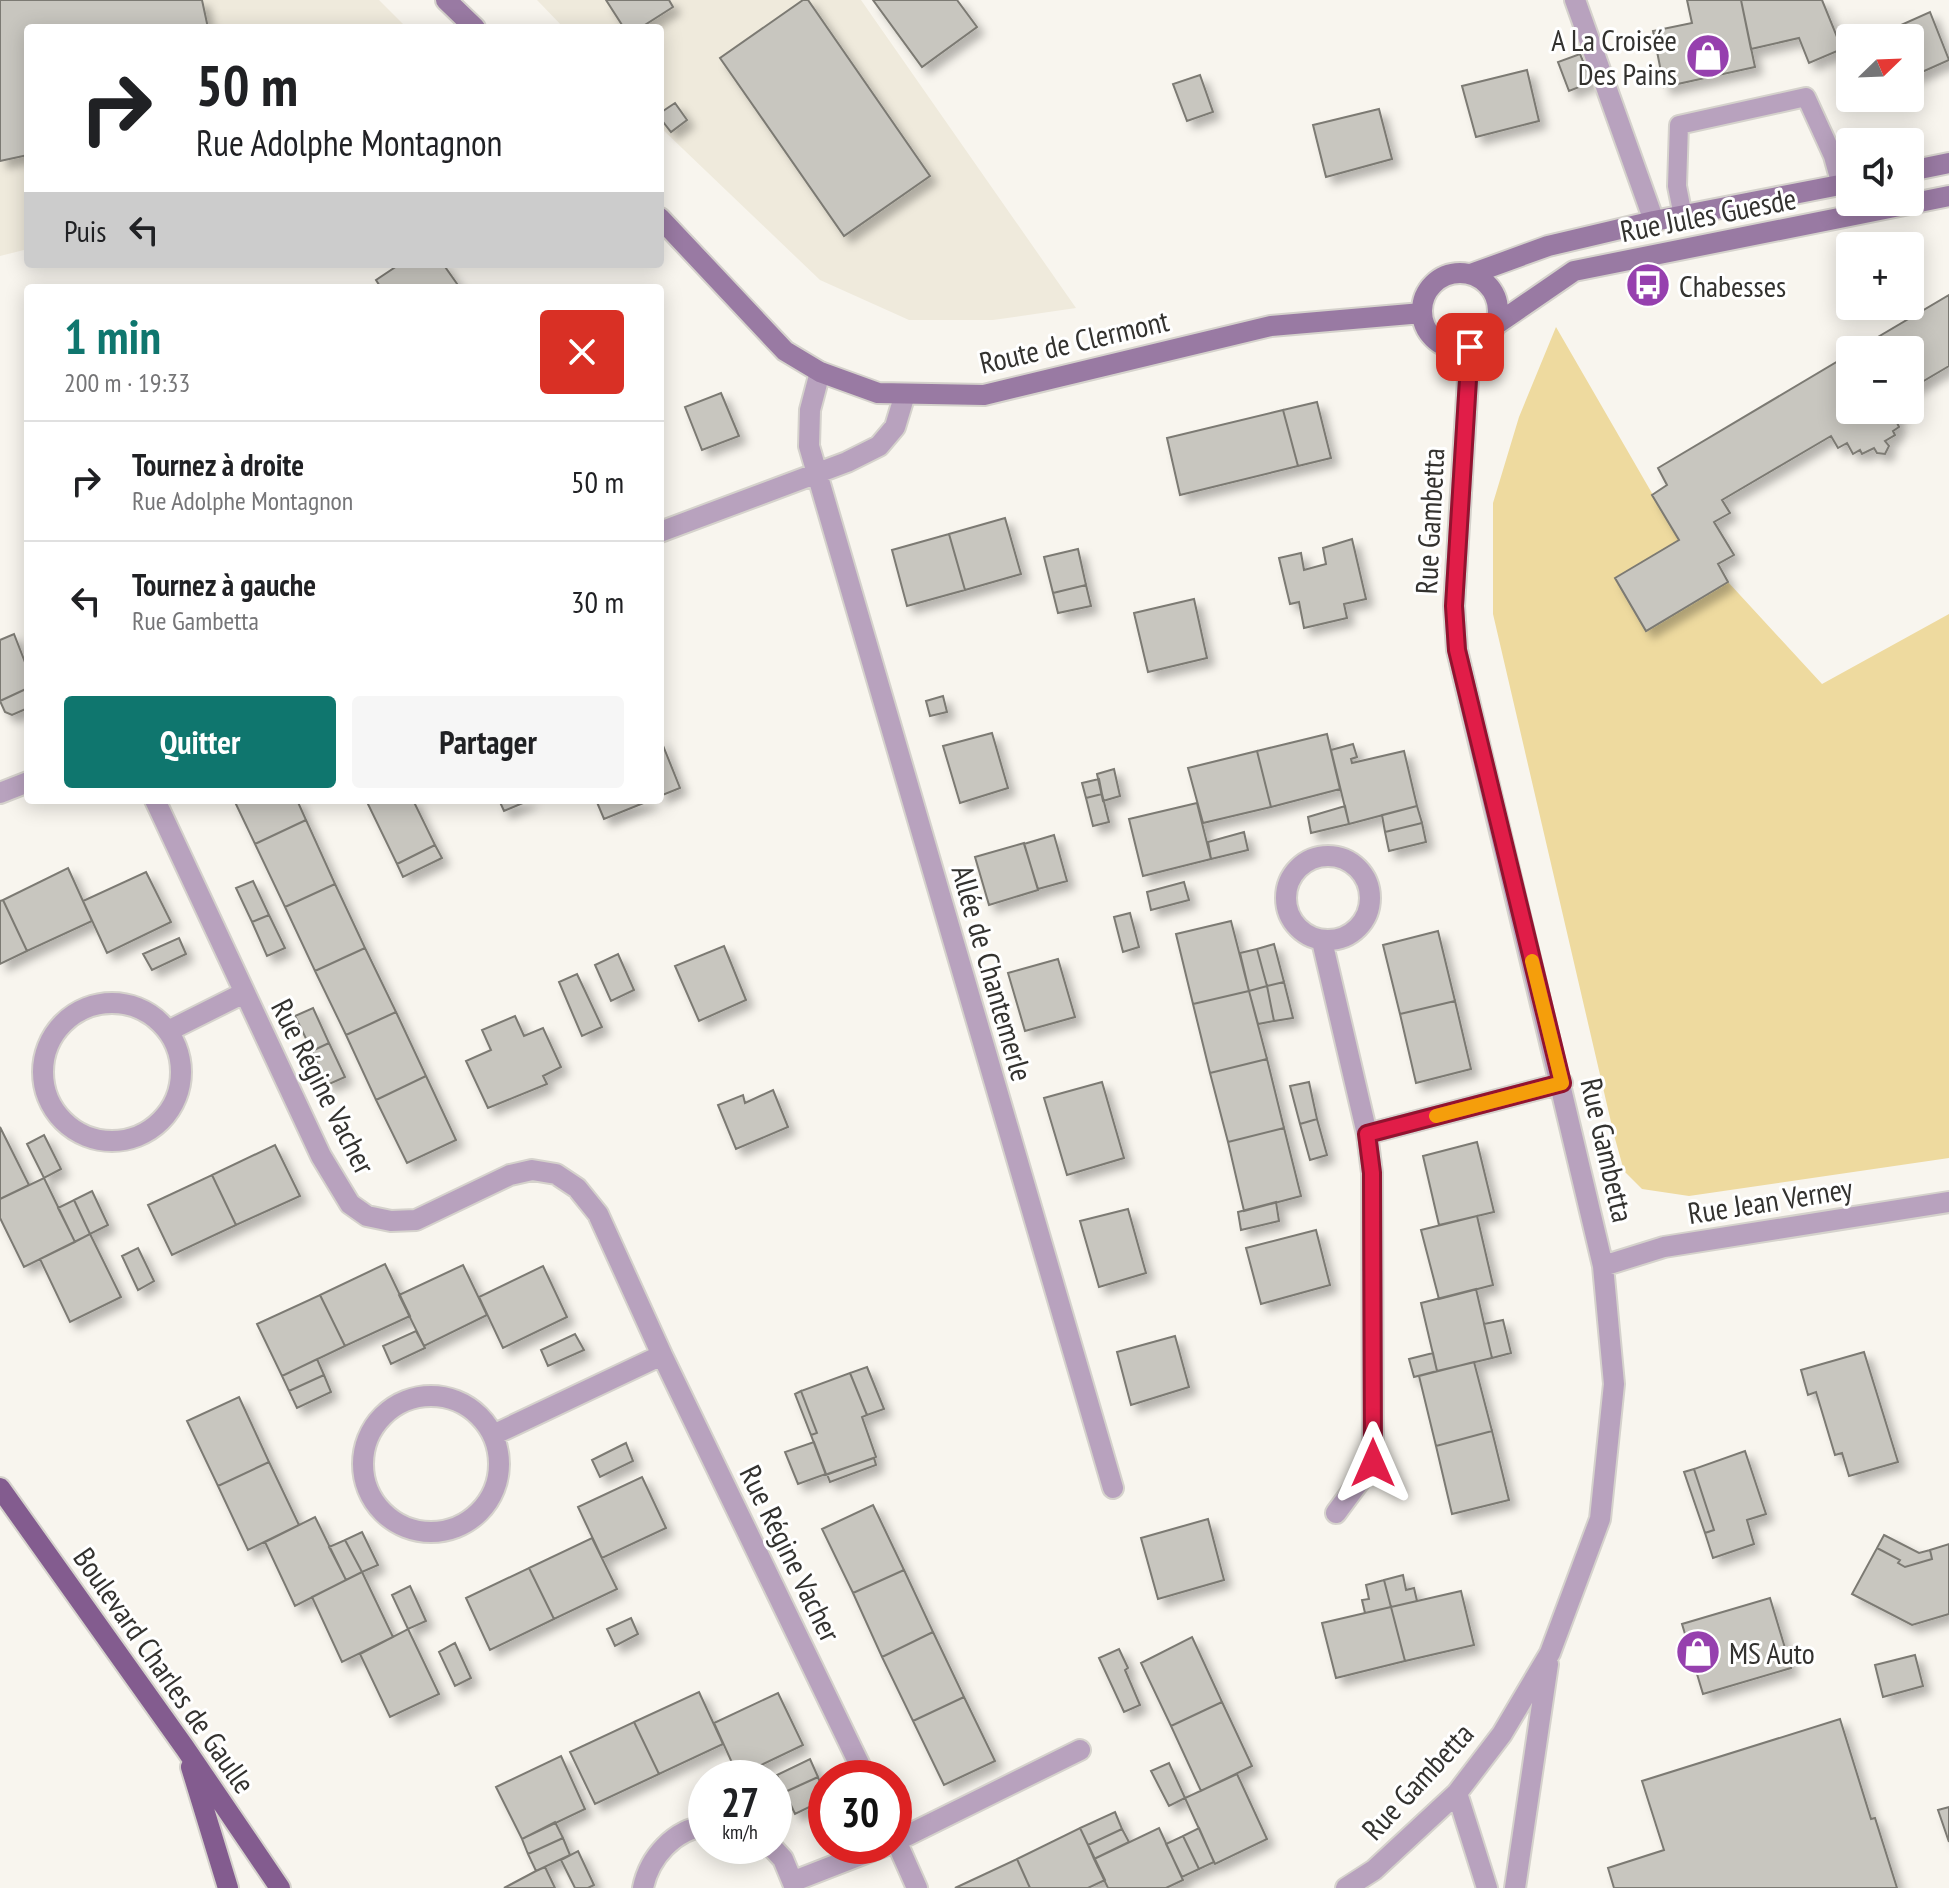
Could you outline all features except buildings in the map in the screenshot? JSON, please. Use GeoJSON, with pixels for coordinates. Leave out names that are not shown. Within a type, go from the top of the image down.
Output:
{"type":"FeatureCollection","features":[{"type":"Feature","properties":{"kind":"main road"},"geometry":{"type":"LineString","coordinates":[[446,0],[471,24]]}},
{"type":"Feature","properties":{"kind":"main road"},"geometry":{"type":"LineString","coordinates":[[1924,168],[1949,163]]}},
{"type":"Feature","properties":{"kind":"main road","name":"Rue Jules Guesde"},"geometry":{"type":"LineString","coordinates":[[1471,274],[1548,246],[1654,221],[1836,186]]}},
{"type":"Feature","properties":{"kind":"main road","name":"Rue Jules Guesde"},"geometry":{"type":"LineString","coordinates":[[1494,326],[1574,271],[1949,196]]}},
{"type":"Feature","properties":{"kind":"main road","name":"Route de Clermont"},"geometry":{"type":"LineString","coordinates":[[664,222],[785,351],[820,372],[878,393],[984,395],[1271,326],[1422,313]]}},
{"type":"Feature","properties":{"kind":"main road"},"geometry":{"type":"LineString","coordinates":[[1458,272],[1471,274],[1491,289],[1497,301],[1498,314],[1494,326],[1489,335],[1470,347],[1448,347],[1438,341],[1424,324],[1423,301],[1436,281],[1458,272]]}},
{"type":"Feature","properties":{"kind":"main road","name":"Boulevard Charles de Gaulle"},"geometry":{"type":"LineString","coordinates":[[0,1488],[185,1748],[280,1888]]}},
{"type":"Feature","properties":{"kind":"main road"},"geometry":{"type":"LineString","coordinates":[[185,1748],[228,1888]]}},
{"type":"Feature","properties":{"kind":"street"},"geometry":{"type":"LineString","coordinates":[[1575,0],[1654,221]]}},
{"type":"Feature","properties":{"kind":"street","name":"Rue Gambetta"},"geometry":{"type":"LineString","coordinates":[[1346,1888],[1374,1870],[1457,1793],[1502,1734],[1550,1653],[1600,1519],[1614,1384],[1603,1266],[1457,650],[1454,606],[1470,347]]}},
{"type":"Feature","properties":{"kind":"street","name":"Allée de Chantemerle"},"geometry":{"type":"LineString","coordinates":[[820,372],[810,410],[809,446],[816,474],[1113,1488]]}},
{"type":"Feature","properties":{"kind":"street"},"geometry":{"type":"LineString","coordinates":[[664,531],[816,474],[879,446],[895,427],[905,394]]}},
{"type":"Feature","properties":{"kind":"street"},"geometry":{"type":"LineString","coordinates":[[0,793],[24,784]]}},
{"type":"Feature","properties":{"kind":"street","name":"Rue Régine Vacher"},"geometry":{"type":"LineString","coordinates":[[157,804],[321,1156],[350,1204],[367,1216],[391,1221],[416,1220],[510,1175],[532,1170],[556,1174],[577,1188],[598,1214],[662,1355],[857,1760]]}},
{"type":"Feature","properties":{"kind":"street"},"geometry":{"type":"LineString","coordinates":[[1339,857],[1352,863],[1362,873],[1370,899],[1361,926],[1337,940],[1322,941],[1298,929],[1289,917],[1285,904],[1286,890],[1299,866],[1311,859],[1339,857]]}},
{"type":"Feature","properties":{"kind":"street"},"geometry":{"type":"LineString","coordinates":[[1322,941],[1367,1134],[1372,1173],[1373,1463],[1336,1513]]}},
{"type":"Feature","properties":{"kind":"street","name":"Rue Régine Vacher"},"geometry":{"type":"LineString","coordinates":[[168,1031],[244,993]]}},
{"type":"Feature","properties":{"kind":"street"},"geometry":{"type":"LineString","coordinates":[[111,1003],[133,1006],[152,1016],[168,1031],[178,1053],[181,1077],[176,1100],[163,1120],[145,1134],[122,1142],[99,1141],[77,1133],[58,1117],[47,1097],[42,1075],[44,1053],[54,1033],[69,1017],[89,1006],[111,1003]]}},
{"type":"Feature","properties":{"kind":"street"},"geometry":{"type":"LineString","coordinates":[[1367,1134],[1562,1083]]}},
{"type":"Feature","properties":{"kind":"street","name":"Rue Jean Verney"},"geometry":{"type":"LineString","coordinates":[[1603,1266],[1664,1247],[1949,1202]]}},
{"type":"Feature","properties":{"kind":"street"},"geometry":{"type":"LineString","coordinates":[[493,1435],[662,1355]]}},
{"type":"Feature","properties":{"kind":"street"},"geometry":{"type":"LineString","coordinates":[[423,1395],[444,1396],[464,1404],[481,1417],[493,1435],[499,1458],[497,1482],[487,1503],[471,1519],[449,1530],[426,1532],[403,1526],[384,1514],[370,1494],[362,1472],[363,1450],[370,1430],[384,1413],[402,1401],[423,1395]]}},
{"type":"Feature","properties":{"kind":"street"},"geometry":{"type":"LineString","coordinates":[[1515,1888],[1550,1653]]}},
{"type":"Feature","properties":{"kind":"street"},"geometry":{"type":"LineString","coordinates":[[912,1831],[1080,1750]]}},
{"type":"Feature","properties":{"kind":"street"},"geometry":{"type":"LineString","coordinates":[[1457,1793],[1487,1888]]}},
{"type":"Feature","properties":{"kind":"street"},"geometry":{"type":"LineString","coordinates":[[643,1888],[646,1873],[659,1852],[677,1836],[688,1832]]}},
{"type":"Feature","properties":{"kind":"street"},"geometry":{"type":"LineString","coordinates":[[785,1864],[794,1884],[840,1864]]}},
{"type":"Feature","properties":{"kind":"street"},"geometry":{"type":"LineString","coordinates":[[904,1864],[917,1888]]}},
{"type":"Feature","properties":{"kind":"lane"},"geometry":{"type":"LineString","coordinates":[[1683,216],[1677,186],[1679,125],[1806,97],[1836,163]]}},
{"type":"Feature","properties":{"kind":"shaded area"},"geometry":{"type":"Polygon","coordinates":[[[0,0],[379,0],[403,24],[24,24],[24,250],[0,256],[0,0]]]}},
{"type":"Feature","properties":{"kind":"shaded area"},"geometry":{"type":"Polygon","coordinates":[[[537,0],[861,0],[1076,308],[993,320],[909,320],[820,280],[664,131],[664,24],[560,24],[537,0]]]}},
{"type":"Feature","properties":{"kind":"shaded area"},"geometry":{"type":"Polygon","coordinates":[[[1556,327],[1679,540],[1615,578],[1646,631],[1728,582],[1822,684],[1949,614],[1949,1158],[1689,1196],[1642,1189],[1624,1171],[1493,614],[1493,503],[1519,417],[1556,327]]]}},
{"type":"Feature","properties":{"kind":"slow traffic"},"geometry":{"type":"LineString","coordinates":[[1436,1116],[1562,1083],[1532,961]]}},
{"type":"Feature","properties":{"kind":"place","name":"A La Croisée Des Pains"},"geometry":{"type":"Point","coordinates":[1708,56]}},
{"type":"Feature","properties":{"kind":"place","name":"Chabesses"},"geometry":{"type":"Point","coordinates":[1648,285]}},
{"type":"Feature","properties":{"kind":"place","name":"MS Auto"},"geometry":{"type":"Point","coordinates":[1698,1652]}},
{"type":"Feature","properties":{"kind":"route"},"geometry":{"type":"LineString","coordinates":[[1373,1463],[1372,1173],[1367,1134],[1562,1083],[1457,650],[1454,606],[1470,347]]}}]}
